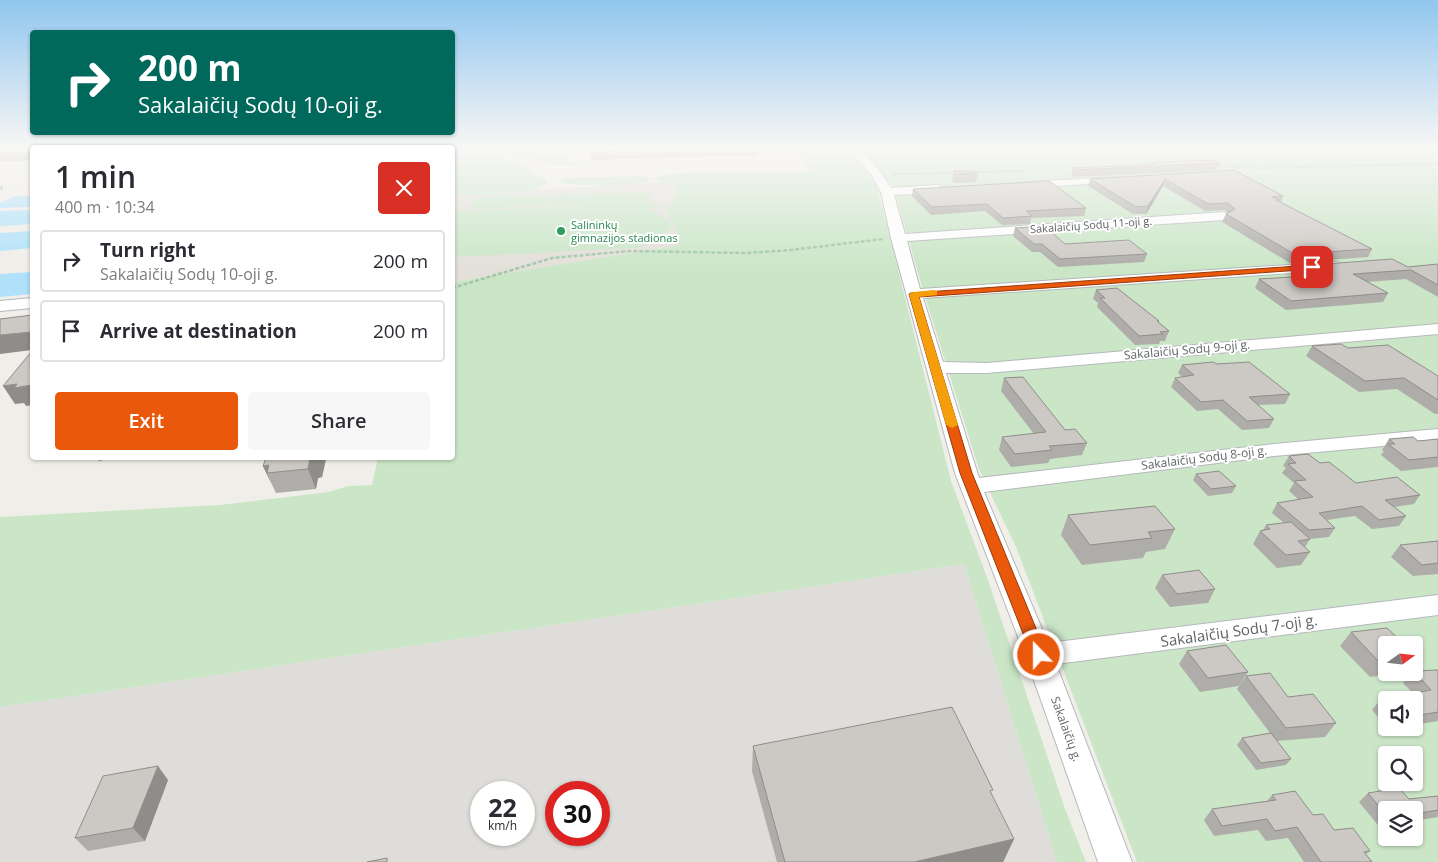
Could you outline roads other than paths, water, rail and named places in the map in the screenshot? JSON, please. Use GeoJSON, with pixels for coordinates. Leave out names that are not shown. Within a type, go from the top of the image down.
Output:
{"type":"FeatureCollection","features":[{"type":"Feature","properties":{"kind":"street","name":"Sakalaičių g."},"geometry":{"type":"LineString","coordinates":[[885,188],[971,486],[1039,655],[1115,862]]}},
{"type":"Feature","properties":{"kind":"street"},"geometry":{"type":"LineString","coordinates":[[887,192],[946,189]]}},
{"type":"Feature","properties":{"kind":"street","name":"Sakalaičių Sodų 11-oji g."},"geometry":{"type":"LineString","coordinates":[[898,238],[1224,216]]}},
{"type":"Feature","properties":{"kind":"street"},"geometry":{"type":"LineString","coordinates":[[914,294],[1350,265]]}},
{"type":"Feature","properties":{"kind":"street"},"geometry":{"type":"LineString","coordinates":[[0,306],[30,303]]}},
{"type":"Feature","properties":{"kind":"street","name":"Sakalaičių Sodų 9-oji g."},"geometry":{"type":"LineString","coordinates":[[935,367],[987,368],[1438,329]]}},
{"type":"Feature","properties":{"kind":"street","name":"Sakalaičių Sodų 8-oji g."},"geometry":{"type":"LineString","coordinates":[[971,486],[1274,450],[1438,435]]}},
{"type":"Feature","properties":{"kind":"street","name":"Sakalaičių Sodų 7-oji g."},"geometry":{"type":"LineString","coordinates":[[1039,655],[1180,640],[1263,627],[1438,605]]}},
{"type":"Feature","properties":{"kind":"water"},"geometry":{"type":"Polygon","coordinates":[[[16,196],[30,196],[30,207],[0,208],[0,203],[16,196]]]}},
{"type":"Feature","properties":{"kind":"water"},"geometry":{"type":"Polygon","coordinates":[[[30,210],[30,224],[0,226],[0,211],[30,210]]]}},
{"type":"Feature","properties":{"kind":"water"},"geometry":{"type":"Polygon","coordinates":[[[30,231],[30,248],[0,251],[0,233],[30,231]]]}},
{"type":"Feature","properties":{"kind":"water"},"geometry":{"type":"Polygon","coordinates":[[[30,272],[30,294],[0,297],[0,274],[30,272]]]}},
{"type":"Feature","properties":{"kind":"place","name":"Salininkų gimnazijos stadionas"},"geometry":{"type":"Point","coordinates":[561,231]}}]}
